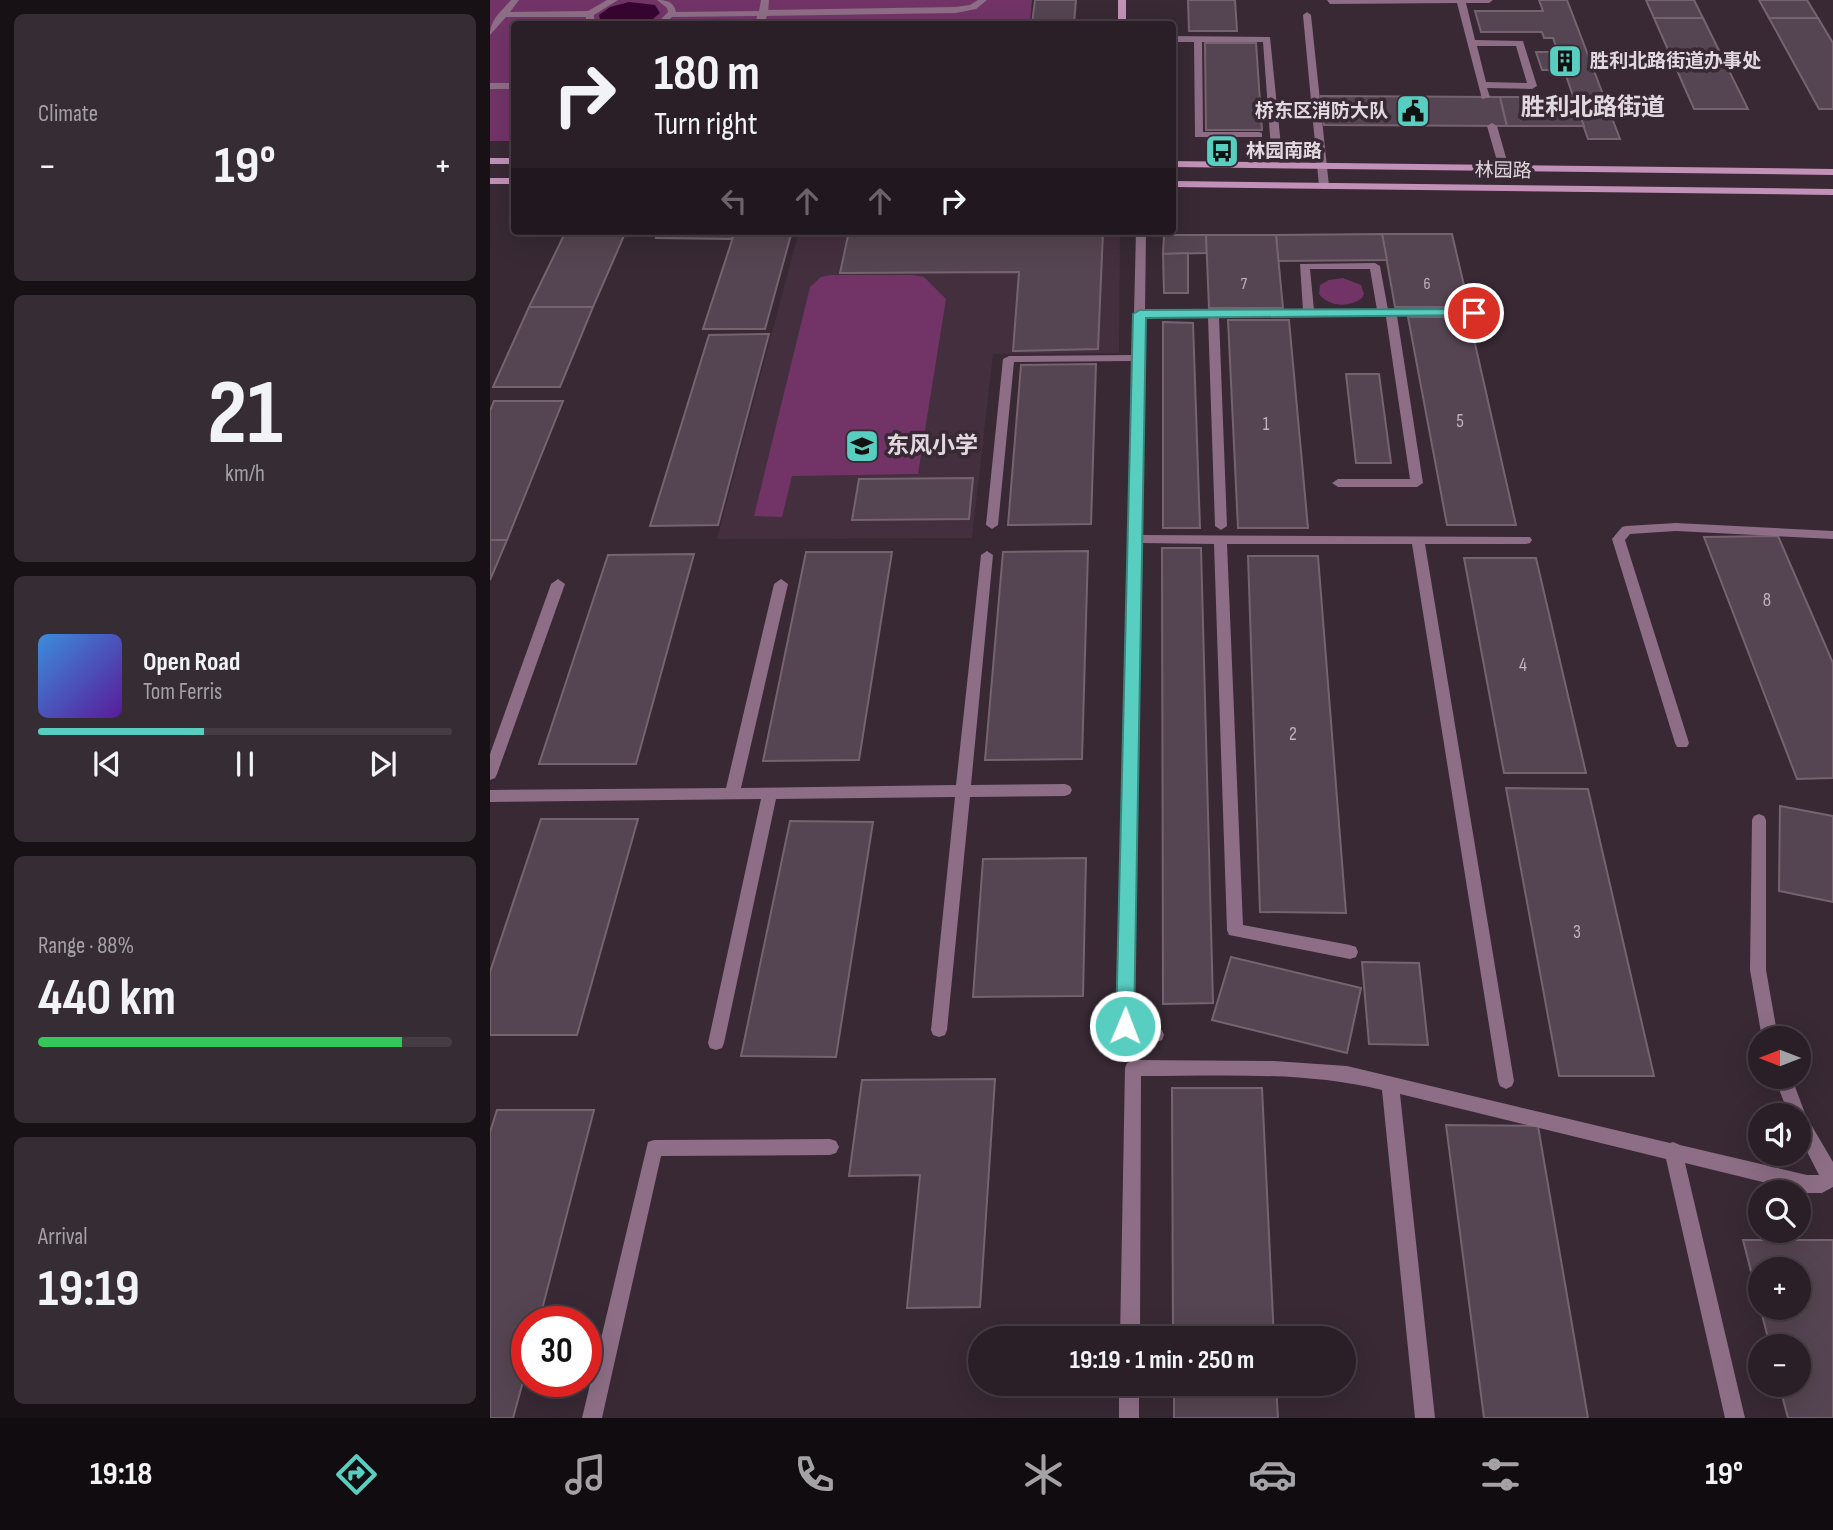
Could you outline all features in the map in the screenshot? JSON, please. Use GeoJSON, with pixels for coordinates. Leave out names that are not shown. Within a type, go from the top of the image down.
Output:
{"type":"FeatureCollection","features":[{"type":"Feature","properties":{"kind":"main road"},"geometry":{"type":"LineString","coordinates":[[1122,0],[1122,21]]}},
{"type":"Feature","properties":{"kind":"main road"},"geometry":{"type":"LineString","coordinates":[[490,161],[511,161]]}},
{"type":"Feature","properties":{"kind":"main road","name":"林园路"},"geometry":{"type":"LineString","coordinates":[[1176,164],[1833,172]]}},
{"type":"Feature","properties":{"kind":"main road"},"geometry":{"type":"LineString","coordinates":[[490,181],[511,181]]}},
{"type":"Feature","properties":{"kind":"main road","name":"林园路"},"geometry":{"type":"LineString","coordinates":[[1176,184],[1833,192]]}},
{"type":"Feature","properties":{"kind":"street"},"geometry":{"type":"LineString","coordinates":[[490,32],[514,0]]}},
{"type":"Feature","properties":{"kind":"street"},"geometry":{"type":"LineString","coordinates":[[501,15],[590,14],[614,0]]}},
{"type":"Feature","properties":{"kind":"street"},"geometry":{"type":"LineString","coordinates":[[661,0],[671,7],[670,15]]}},
{"type":"Feature","properties":{"kind":"street"},"geometry":{"type":"LineString","coordinates":[[761,21],[765,0]]}},
{"type":"Feature","properties":{"kind":"street"},"geometry":{"type":"LineString","coordinates":[[663,21],[670,15],[956,10],[972,7],[983,0]]}},
{"type":"Feature","properties":{"kind":"street"},"geometry":{"type":"LineString","coordinates":[[1330,1],[1489,0]]}},
{"type":"Feature","properties":{"kind":"street"},"geometry":{"type":"LineString","coordinates":[[1461,1],[1485,97]]}},
{"type":"Feature","properties":{"kind":"street"},"geometry":{"type":"LineString","coordinates":[[590,14],[590,21]]}},
{"type":"Feature","properties":{"kind":"street"},"geometry":{"type":"LineString","coordinates":[[1307,15],[1324,186]]}},
{"type":"Feature","properties":{"kind":"street"},"geometry":{"type":"LineString","coordinates":[[1176,39],[1267,39],[1276,149],[1321,149]]}},
{"type":"Feature","properties":{"kind":"street"},"geometry":{"type":"LineString","coordinates":[[1198,39],[1198,135],[1259,135]]}},
{"type":"Feature","properties":{"kind":"street"},"geometry":{"type":"LineString","coordinates":[[1472,43],[1520,43],[1532,86],[1482,85]]}},
{"type":"Feature","properties":{"kind":"street"},"geometry":{"type":"LineString","coordinates":[[490,86],[511,86]]}},
{"type":"Feature","properties":{"kind":"street"},"geometry":{"type":"LineString","coordinates":[[1492,126],[1504,168]]}},
{"type":"Feature","properties":{"kind":"street"},"geometry":{"type":"LineString","coordinates":[[1141,235],[1125,1026],[1156,1035]]}},
{"type":"Feature","properties":{"kind":"street"},"geometry":{"type":"LineString","coordinates":[[1309,313],[1304,266],[1375,267],[1387,313],[1417,483],[1338,483]]}},
{"type":"Feature","properties":{"kind":"street"},"geometry":{"type":"LineString","coordinates":[[1140,314],[1474,313]]}},
{"type":"Feature","properties":{"kind":"street"},"geometry":{"type":"LineString","coordinates":[[1213,314],[1235,930],[1350,952]]}},
{"type":"Feature","properties":{"kind":"street"},"geometry":{"type":"LineString","coordinates":[[992,525],[1009,359],[1139,358]]}},
{"type":"Feature","properties":{"kind":"street"},"geometry":{"type":"LineString","coordinates":[[1682,743],[1618,539],[1626,530],[1676,527],[1833,536]]}},
{"type":"Feature","properties":{"kind":"street"},"geometry":{"type":"LineString","coordinates":[[1136,539],[1220,533],[1418,540],[1526,540]]}},
{"type":"Feature","properties":{"kind":"street"},"geometry":{"type":"LineString","coordinates":[[1418,540],[1506,1081]]}},
{"type":"Feature","properties":{"kind":"street"},"geometry":{"type":"LineString","coordinates":[[939,1030],[987,555]]}},
{"type":"Feature","properties":{"kind":"street"},"geometry":{"type":"LineString","coordinates":[[490,774],[558,584]]}},
{"type":"Feature","properties":{"kind":"street"},"geometry":{"type":"LineString","coordinates":[[732,793],[781,584]]}},
{"type":"Feature","properties":{"kind":"street"},"geometry":{"type":"LineString","coordinates":[[490,796],[1065,789]]}},
{"type":"Feature","properties":{"kind":"street"},"geometry":{"type":"LineString","coordinates":[[716,1043],[770,793]]}},
{"type":"Feature","properties":{"kind":"street"},"geometry":{"type":"LineString","coordinates":[[1759,820],[1758,970],[1768,1026]]}},
{"type":"Feature","properties":{"kind":"street"},"geometry":{"type":"LineString","coordinates":[[1130,1326],[1133,1068],[1274,1069],[1347,1074],[1674,1150],[1807,1184],[1822,1184],[1832,1178],[1811,1140]]}},
{"type":"Feature","properties":{"kind":"street"},"geometry":{"type":"LineString","coordinates":[[1390,1084],[1425,1418]]}},
{"type":"Feature","properties":{"kind":"street"},"geometry":{"type":"LineString","coordinates":[[592,1418],[654,1148],[830,1147]]}},
{"type":"Feature","properties":{"kind":"street"},"geometry":{"type":"LineString","coordinates":[[1674,1150],[1735,1418]]}},
{"type":"Feature","properties":{"kind":"street"},"geometry":{"type":"LineString","coordinates":[[1129,1396],[1129,1418]]}},
{"type":"Feature","properties":{"kind":"shaded area"},"geometry":{"type":"Polygon","coordinates":[[[490,0],[1032,0],[1030,21],[511,21],[511,141],[490,141],[490,0]]]}},
{"type":"Feature","properties":{"kind":"shaded area"},"geometry":{"type":"Polygon","coordinates":[[[629,2],[655,5],[660,13],[651,21],[600,21],[599,15],[610,7],[629,2]]]}},
{"type":"Feature","properties":{"kind":"shaded area","name":"东风小学"},"geometry":{"type":"Polygon","coordinates":[[[798,235],[1120,235],[1119,353],[993,354],[972,538],[717,539],[798,235]]]}},
{"type":"Feature","properties":{"kind":"shaded area"},"geometry":{"type":"Polygon","coordinates":[[[821,277],[924,277],[946,299],[918,474],[792,476],[782,517],[754,516],[810,287],[821,277]]]}},
{"type":"Feature","properties":{"kind":"shaded area"},"geometry":{"type":"Polygon","coordinates":[[[1343,278],[1361,285],[1364,294],[1362,298],[1339,305],[1328,302],[1319,294],[1320,285],[1329,280],[1343,278]]]}},
{"type":"Feature","properties":{"kind":"building"},"geometry":{"type":"Polygon","coordinates":[[[1035,0],[1076,0],[1074,21],[1032,21],[1035,0]]]}},
{"type":"Feature","properties":{"kind":"building"},"geometry":{"type":"Polygon","coordinates":[[[1188,0],[1235,0],[1237,31],[1189,31],[1188,0]]]}},
{"type":"Feature","properties":{"kind":"building","name":"胜利北路街道办事处"},"geometry":{"type":"Polygon","coordinates":[[[1539,0],[1567,0],[1620,139],[1588,139],[1564,70],[1542,70],[1536,52],[1558,52],[1553,38],[1544,38],[1542,32],[1481,32],[1475,11],[1543,11],[1539,0]]]}},
{"type":"Feature","properties":{"kind":"building"},"geometry":{"type":"Polygon","coordinates":[[[1646,0],[1694,0],[1703,18],[1654,18],[1646,0]]]}},
{"type":"Feature","properties":{"kind":"building"},"geometry":{"type":"Polygon","coordinates":[[[1759,0],[1807,0],[1818,18],[1769,18],[1759,0]]]}},
{"type":"Feature","properties":{"kind":"building"},"geometry":{"type":"Polygon","coordinates":[[[1654,18],[1703,18],[1748,109],[1694,109],[1654,18]]]}},
{"type":"Feature","properties":{"kind":"building"},"geometry":{"type":"Polygon","coordinates":[[[1769,18],[1818,18],[1833,43],[1833,109],[1819,109],[1769,18]]]}},
{"type":"Feature","properties":{"kind":"building"},"geometry":{"type":"Polygon","coordinates":[[[1205,43],[1256,43],[1262,130],[1206,130],[1205,43]]]}},
{"type":"Feature","properties":{"kind":"building","name":"桥东区消防大队"},"geometry":{"type":"Polygon","coordinates":[[[1321,96],[1500,97],[1507,126],[1324,125],[1321,96]]]}},
{"type":"Feature","properties":{"kind":"building"},"geometry":{"type":"Polygon","coordinates":[[[1500,97],[1573,97],[1584,126],[1507,126],[1500,97]]]}},
{"type":"Feature","properties":{"kind":"building"},"geometry":{"type":"Polygon","coordinates":[[[1382,234],[1452,234],[1469,307],[1395,307],[1382,234]]]}},
{"type":"Feature","properties":{"kind":"building"},"geometry":{"type":"Polygon","coordinates":[[[1382,234],[1387,260],[1278,261],[1276,235],[1382,234]]]}},
{"type":"Feature","properties":{"kind":"building"},"geometry":{"type":"Polygon","coordinates":[[[564,235],[624,235],[593,307],[529,307],[564,235]]]}},
{"type":"Feature","properties":{"kind":"building"},"geometry":{"type":"Polygon","coordinates":[[[657,235],[734,235],[732,239],[656,238],[657,235]]]}},
{"type":"Feature","properties":{"kind":"building"},"geometry":{"type":"Polygon","coordinates":[[[734,235],[791,235],[765,329],[703,329],[734,235]]]}},
{"type":"Feature","properties":{"kind":"building"},"geometry":{"type":"Polygon","coordinates":[[[848,235],[1103,235],[1098,349],[1013,351],[1019,272],[840,273],[848,235]]]}},
{"type":"Feature","properties":{"kind":"building"},"geometry":{"type":"Polygon","coordinates":[[[1164,235],[1206,235],[1207,253],[1163,254],[1164,235]]]}},
{"type":"Feature","properties":{"kind":"building"},"geometry":{"type":"Polygon","coordinates":[[[1206,235],[1276,235],[1283,308],[1209,308],[1206,235]]]}},
{"type":"Feature","properties":{"kind":"building"},"geometry":{"type":"Polygon","coordinates":[[[1188,253],[1188,293],[1164,293],[1163,254],[1188,253]]]}},
{"type":"Feature","properties":{"kind":"building"},"geometry":{"type":"Polygon","coordinates":[[[529,307],[593,307],[560,387],[493,387],[529,307]]]}},
{"type":"Feature","properties":{"kind":"building"},"geometry":{"type":"Polygon","coordinates":[[[1408,317],[1469,317],[1516,525],[1447,525],[1408,317]]]}},
{"type":"Feature","properties":{"kind":"building"},"geometry":{"type":"Polygon","coordinates":[[[1228,320],[1289,320],[1308,528],[1238,528],[1228,320]]]}},
{"type":"Feature","properties":{"kind":"building"},"geometry":{"type":"Polygon","coordinates":[[[1163,322],[1193,323],[1200,528],[1163,528],[1163,322]]]}},
{"type":"Feature","properties":{"kind":"building"},"geometry":{"type":"Polygon","coordinates":[[[769,334],[718,525],[650,526],[709,335],[769,334]]]}},
{"type":"Feature","properties":{"kind":"building"},"geometry":{"type":"Polygon","coordinates":[[[1096,364],[1091,524],[1008,525],[1021,365],[1096,364]]]}},
{"type":"Feature","properties":{"kind":"building"},"geometry":{"type":"Polygon","coordinates":[[[1346,374],[1379,374],[1391,463],[1356,463],[1346,374]]]}},
{"type":"Feature","properties":{"kind":"building"},"geometry":{"type":"Polygon","coordinates":[[[494,401],[563,401],[507,540],[490,540],[490,411],[494,401]]]}},
{"type":"Feature","properties":{"kind":"building"},"geometry":{"type":"Polygon","coordinates":[[[973,478],[969,519],[852,520],[859,479],[973,478]]]}},
{"type":"Feature","properties":{"kind":"building"},"geometry":{"type":"Polygon","coordinates":[[[1778,536],[1833,663],[1833,778],[1797,779],[1704,537],[1778,536]]]}},
{"type":"Feature","properties":{"kind":"building"},"geometry":{"type":"Polygon","coordinates":[[[490,540],[507,540],[490,580],[490,540]]]}},
{"type":"Feature","properties":{"kind":"building"},"geometry":{"type":"Polygon","coordinates":[[[1162,548],[1201,548],[1213,1003],[1163,1004],[1162,548]]]}},
{"type":"Feature","properties":{"kind":"building"},"geometry":{"type":"Polygon","coordinates":[[[1088,551],[1082,759],[985,760],[1003,552],[1088,551]]]}},
{"type":"Feature","properties":{"kind":"building"},"geometry":{"type":"Polygon","coordinates":[[[806,552],[892,552],[859,760],[763,761],[806,552]]]}},
{"type":"Feature","properties":{"kind":"building"},"geometry":{"type":"Polygon","coordinates":[[[694,554],[636,764],[539,764],[608,555],[694,554]]]}},
{"type":"Feature","properties":{"kind":"building"},"geometry":{"type":"Polygon","coordinates":[[[1248,556],[1318,556],[1346,913],[1260,912],[1248,556]]]}},
{"type":"Feature","properties":{"kind":"building"},"geometry":{"type":"Polygon","coordinates":[[[1464,558],[1536,558],[1586,773],[1504,773],[1464,558]]]}},
{"type":"Feature","properties":{"kind":"building"},"geometry":{"type":"Polygon","coordinates":[[[1506,788],[1588,789],[1654,1076],[1559,1076],[1506,788]]]}},
{"type":"Feature","properties":{"kind":"building"},"geometry":{"type":"Polygon","coordinates":[[[1780,806],[1833,816],[1833,902],[1779,891],[1780,806]]]}},
{"type":"Feature","properties":{"kind":"building"},"geometry":{"type":"Polygon","coordinates":[[[541,819],[638,819],[577,1035],[490,1035],[490,972],[541,819]]]}},
{"type":"Feature","properties":{"kind":"building"},"geometry":{"type":"Polygon","coordinates":[[[790,821],[873,822],[836,1057],[741,1056],[790,821]]]}},
{"type":"Feature","properties":{"kind":"building"},"geometry":{"type":"Polygon","coordinates":[[[1086,858],[1083,996],[973,997],[983,859],[1086,858]]]}},
{"type":"Feature","properties":{"kind":"building"},"geometry":{"type":"Polygon","coordinates":[[[1231,957],[1361,988],[1347,1053],[1212,1020],[1231,957]]]}},
{"type":"Feature","properties":{"kind":"building"},"geometry":{"type":"Polygon","coordinates":[[[1362,962],[1419,963],[1428,1045],[1369,1044],[1362,962]]]}},
{"type":"Feature","properties":{"kind":"building"},"geometry":{"type":"Polygon","coordinates":[[[995,1079],[980,1307],[907,1308],[920,1175],[849,1176],[862,1080],[995,1079]]]}},
{"type":"Feature","properties":{"kind":"building"},"geometry":{"type":"Polygon","coordinates":[[[1172,1088],[1262,1088],[1273,1326],[1173,1326],[1172,1088]]]}},
{"type":"Feature","properties":{"kind":"building"},"geometry":{"type":"Polygon","coordinates":[[[497,1110],[594,1110],[543,1306],[511,1306],[511,1397],[519,1397],[513,1418],[490,1418],[490,1132],[497,1110]]]}},
{"type":"Feature","properties":{"kind":"building"},"geometry":{"type":"Polygon","coordinates":[[[1446,1125],[1538,1126],[1588,1418],[1484,1418],[1446,1125]]]}},
{"type":"Feature","properties":{"kind":"building"},"geometry":{"type":"Polygon","coordinates":[[[1743,1240],[1748,1240],[1748,1243],[1811,1243],[1811,1240],[1833,1240],[1833,1418],[1788,1418],[1782,1397],[1811,1397],[1811,1334],[1767,1334],[1763,1320],[1811,1320],[1811,1257],[1748,1257],[1748,1260],[1743,1240]]]}},
{"type":"Feature","properties":{"kind":"building"},"geometry":{"type":"Polygon","coordinates":[[[1174,1396],[1277,1396],[1278,1418],[1174,1418],[1174,1396]]]}},
{"type":"Feature","properties":{"kind":"place","name":"胜利北路街道办事处"},"geometry":{"type":"Point","coordinates":[1565,61]}},
{"type":"Feature","properties":{"kind":"place","name":"桥东区消防大队"},"geometry":{"type":"Point","coordinates":[1413,111]}},
{"type":"Feature","properties":{"kind":"place","name":"林园南路"},"geometry":{"type":"Point","coordinates":[1222,151]}},
{"type":"Feature","properties":{"kind":"place","name":"东风小学"},"geometry":{"type":"Point","coordinates":[862,446]}},
{"type":"Feature","properties":{"kind":"district","name":"胜利北路街道"},"geometry":{"type":"Point","coordinates":[1593,107]}},
{"type":"Feature","properties":{"kind":"route"},"geometry":{"type":"LineString","coordinates":[[1125,1026],[1140,314],[1474,313]]}}]}
